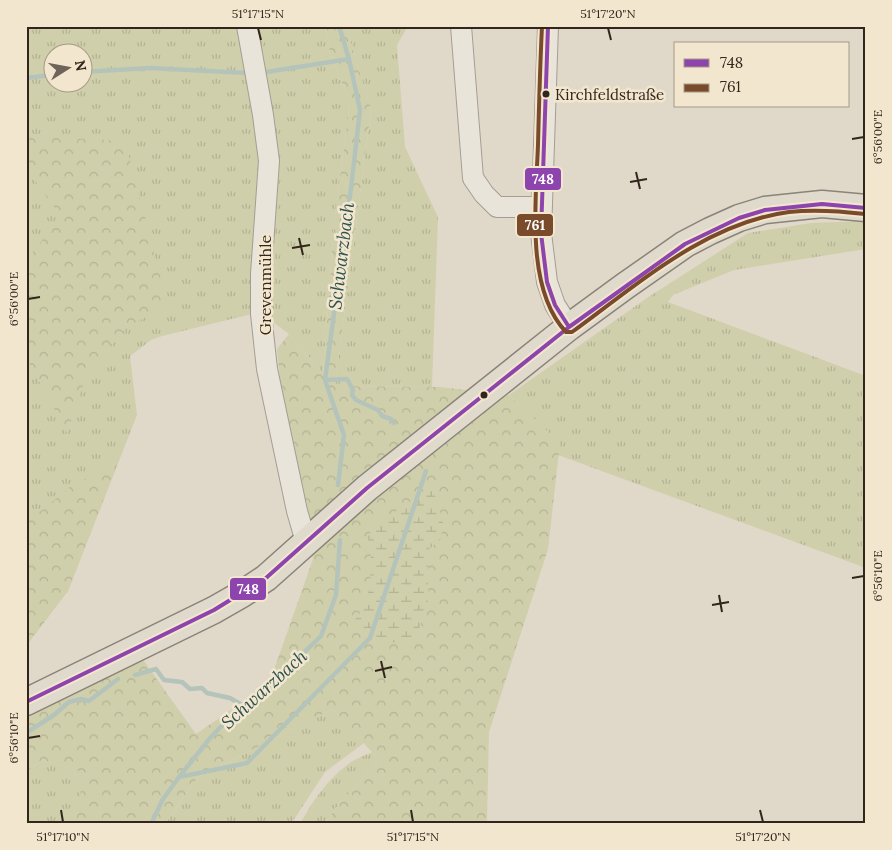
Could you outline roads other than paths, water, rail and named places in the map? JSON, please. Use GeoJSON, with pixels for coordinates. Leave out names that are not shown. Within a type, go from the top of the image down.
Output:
{"type":"FeatureCollection","features":[{"type":"Feature","properties":{"kind":"main road"},"geometry":{"type":"LineString","coordinates":[[26,702],[214,610],[266,578],[367,488],[569,327],[685,244],[739,218],[765,210],[822,204],[866,208]]}},
{"type":"Feature","properties":{"kind":"street","name":"Grevenmühle"},"geometry":{"type":"LineString","coordinates":[[247,26],[269,161],[262,274],[262,314],[267,369],[297,511],[306,542]]}},
{"type":"Feature","properties":{"kind":"street"},"geometry":{"type":"LineString","coordinates":[[460,26],[473,178],[484,194],[497,207],[542,207]]}},
{"type":"Feature","properties":{"kind":"street"},"geometry":{"type":"LineString","coordinates":[[548,26],[541,232],[547,282],[555,305],[569,327]]}},
{"type":"Feature","properties":{"kind":"waterway","name":"Schwarzbach"},"geometry":{"type":"LineString","coordinates":[[338,485],[344,435],[325,380],[360,110],[349,59],[339,26]]}},
{"type":"Feature","properties":{"kind":"waterway"},"geometry":{"type":"LineString","coordinates":[[266,72],[349,59]]}},
{"type":"Feature","properties":{"kind":"waterway"},"geometry":{"type":"LineString","coordinates":[[92,71],[150,68],[247,73]]}},
{"type":"Feature","properties":{"kind":"waterway"},"geometry":{"type":"LineString","coordinates":[[26,78],[42,76]]}},
{"type":"Feature","properties":{"kind":"waterway"},"geometry":{"type":"LineString","coordinates":[[325,380],[347,379],[353,390],[352,395],[356,400],[378,410],[382,416],[391,419],[394,423]]}},
{"type":"Feature","properties":{"kind":"waterway"},"geometry":{"type":"LineString","coordinates":[[179,777],[247,763],[370,638],[426,471]]}},
{"type":"Feature","properties":{"kind":"waterway","name":"Schwarzbach"},"geometry":{"type":"LineString","coordinates":[[151,824],[163,799],[211,737],[242,705],[282,674],[321,636],[336,595],[340,540]]}},
{"type":"Feature","properties":{"kind":"waterway"},"geometry":{"type":"LineString","coordinates":[[135,675],[156,669],[164,680],[182,682],[190,689],[202,688],[207,693],[230,698],[242,705]]}},
{"type":"Feature","properties":{"kind":"waterway"},"geometry":{"type":"LineString","coordinates":[[26,733],[54,715],[69,702],[81,699],[89,701],[118,679]]}},
{"type":"Feature","properties":{"kind":"place","name":"Kirchfeldstraße"},"geometry":{"type":"Point","coordinates":[546,94]}}]}
